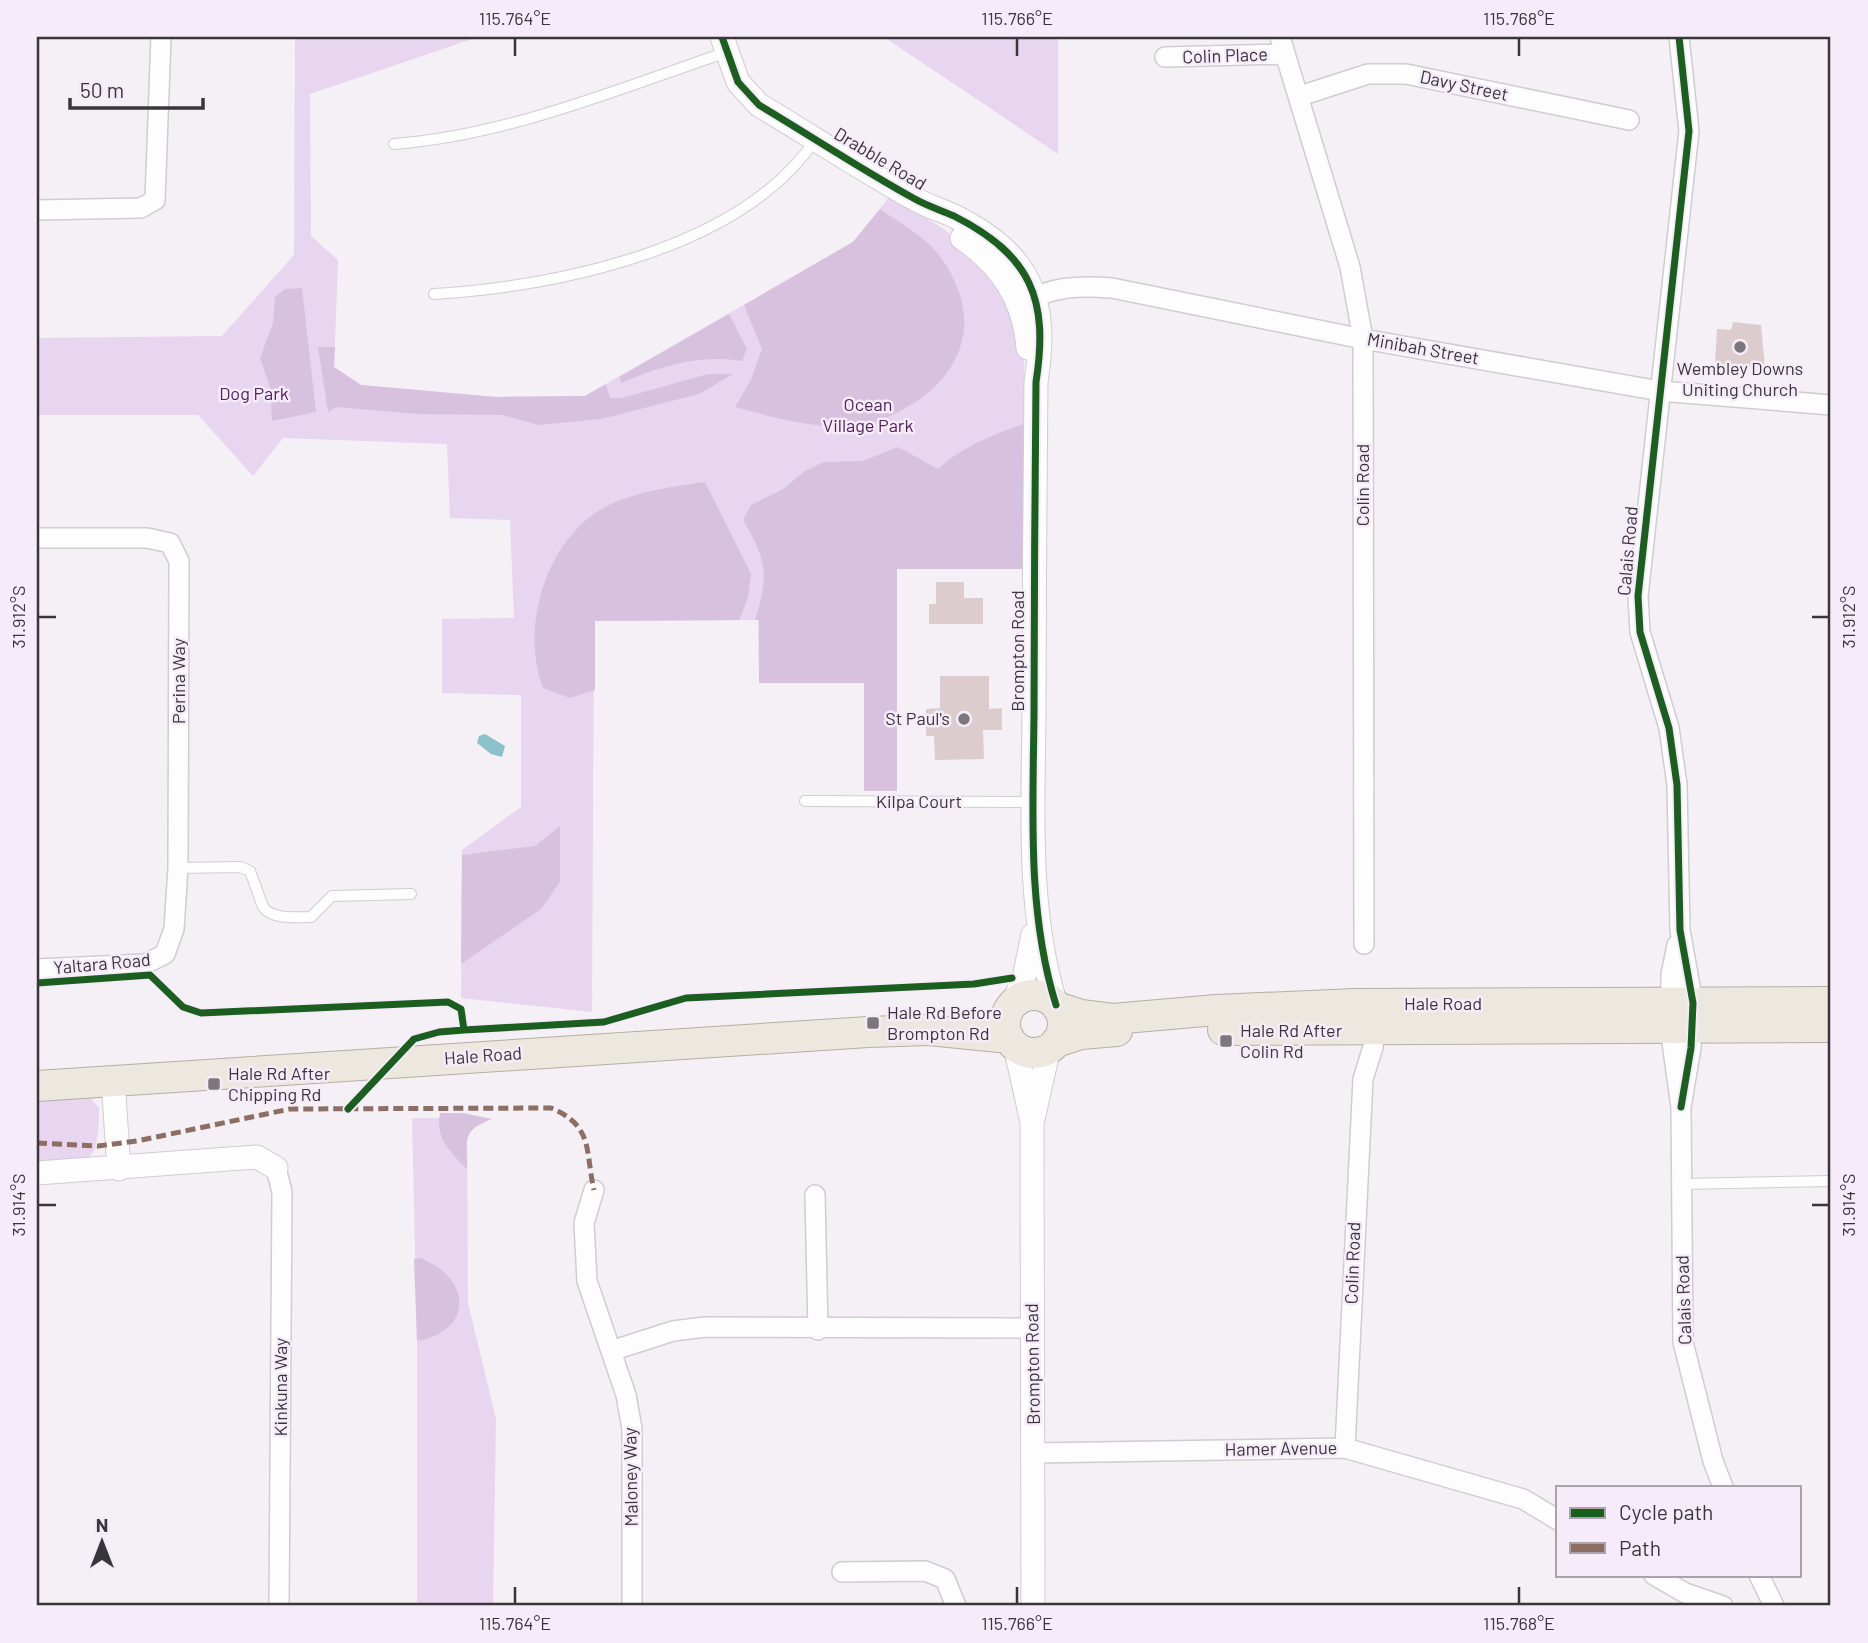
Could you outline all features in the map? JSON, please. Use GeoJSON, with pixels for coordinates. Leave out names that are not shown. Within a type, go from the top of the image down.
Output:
{"type":"FeatureCollection","features":[{"type":"Feature","properties":{"kind":"main road"},"geometry":{"type":"LineString","coordinates":[[1039,995],[1056,1006],[1063,1024],[1052,1045],[1026,1051],[1012,1042],[1005,1027],[1012,1005],[1020,999],[1039,995]]}},
{"type":"Feature","properties":{"kind":"main road","name":"Hale Road"},"geometry":{"type":"LineString","coordinates":[[1681,1015],[1831,1002]]}},
{"type":"Feature","properties":{"kind":"main road","name":"Hale Road"},"geometry":{"type":"LineString","coordinates":[[929,1030],[1012,1005]]}},
{"type":"Feature","properties":{"kind":"main road","name":"Hale Road"},"geometry":{"type":"LineString","coordinates":[[1056,1006],[1081,1015],[1113,1019],[1216,1010],[1366,1016],[1681,1015],[1831,1027]]}},
{"type":"Feature","properties":{"kind":"main road","name":"Hale Road"},"geometry":{"type":"LineString","coordinates":[[1052,1045],[1081,1034],[1366,1016]]}},
{"type":"Feature","properties":{"kind":"main road","name":"Hale Road"},"geometry":{"type":"LineString","coordinates":[[37,1086],[929,1030],[1012,1042]]}},
{"type":"Feature","properties":{"kind":"street"},"geometry":{"type":"LineString","coordinates":[[37,210],[141,208],[155,200],[161,37]]}},
{"type":"Feature","properties":{"kind":"street","name":"Calais Road"},"geometry":{"type":"LineString","coordinates":[[1679,37],[1689,131],[1638,596],[1640,632],[1669,728],[1677,785],[1683,1342],[1713,1461],[1723,1486]]}},
{"type":"Feature","properties":{"kind":"street","name":"Drabble Road"},"geometry":{"type":"LineString","coordinates":[[725,45],[738,82],[759,105],[916,200],[955,217],[1012,257],[1027,300]]}},
{"type":"Feature","properties":{"kind":"street","name":"Colin Place"},"geometry":{"type":"LineString","coordinates":[[1165,57],[1282,45]]}},
{"type":"Feature","properties":{"kind":"street","name":"Colin Road"},"geometry":{"type":"LineString","coordinates":[[1282,45],[1300,96],[1350,267],[1363,339],[1364,944]]}},
{"type":"Feature","properties":{"kind":"street","name":"Davy Street"},"geometry":{"type":"LineString","coordinates":[[1300,96],[1368,74],[1406,74],[1629,120]]}},
{"type":"Feature","properties":{"kind":"street","name":"Minibah Street"},"geometry":{"type":"LineString","coordinates":[[1027,300],[1074,285],[1112,288],[1363,339],[1660,391],[1831,405]]}},
{"type":"Feature","properties":{"kind":"street","name":"Brompton Road"},"geometry":{"type":"LineString","coordinates":[[1027,300],[1041,322],[1036,382],[1033,802],[1036,915],[1042,953],[1056,1006]]}},
{"type":"Feature","properties":{"kind":"street","name":"Perina Way"},"geometry":{"type":"LineString","coordinates":[[37,538],[147,538],[170,543],[179,561],[178,868],[174,929],[165,954]]}},
{"type":"Feature","properties":{"kind":"street","name":"Brompton Road"},"geometry":{"type":"LineString","coordinates":[[1012,1005],[1024,978],[1036,915]]}},
{"type":"Feature","properties":{"kind":"street","name":"Yaltara Road"},"geometry":{"type":"LineString","coordinates":[[37,969],[145,964],[165,954]]}},
{"type":"Feature","properties":{"kind":"street","name":"Colin Road"},"geometry":{"type":"LineString","coordinates":[[1345,1448],[1363,1079],[1373,1047],[1366,1016]]}},
{"type":"Feature","properties":{"kind":"street","name":"Brompton Road"},"geometry":{"type":"LineString","coordinates":[[1012,1042],[1032,1122],[1033,1606]]}},
{"type":"Feature","properties":{"kind":"street","name":"Brompton Road"},"geometry":{"type":"LineString","coordinates":[[1032,1122],[1052,1045]]}},
{"type":"Feature","properties":{"kind":"street"},"geometry":{"type":"LineString","coordinates":[[113,1081],[119,1169]]}},
{"type":"Feature","properties":{"kind":"street"},"geometry":{"type":"LineString","coordinates":[[37,1173],[257,1157],[276,1168]]}},
{"type":"Feature","properties":{"kind":"street","name":"Kinkuna Way"},"geometry":{"type":"LineString","coordinates":[[276,1168],[282,1192],[279,1606]]}},
{"type":"Feature","properties":{"kind":"street","name":"Maloney Way"},"geometry":{"type":"LineString","coordinates":[[594,1189],[584,1223],[587,1281],[626,1395],[632,1429],[632,1606]]}},
{"type":"Feature","properties":{"kind":"street"},"geometry":{"type":"LineString","coordinates":[[814,1195],[818,1330]]}},
{"type":"Feature","properties":{"kind":"street"},"geometry":{"type":"LineString","coordinates":[[611,1351],[673,1331],[705,1327],[818,1330],[1032,1328]]}},
{"type":"Feature","properties":{"kind":"street","name":"Hamer Avenue"},"geometry":{"type":"LineString","coordinates":[[1034,1453],[1345,1448],[1522,1499],[1556,1519]]}},
{"type":"Feature","properties":{"kind":"street"},"geometry":{"type":"LineString","coordinates":[[842,1572],[925,1571],[945,1579],[956,1606]]}},
{"type":"Feature","properties":{"kind":"street"},"geometry":{"type":"LineString","coordinates":[[1656,1576],[1685,1593],[1723,1606]]}},
{"type":"Feature","properties":{"kind":"street"},"geometry":{"type":"LineString","coordinates":[[1759,1576],[1774,1606]]}},
{"type":"Feature","properties":{"kind":"lane"},"geometry":{"type":"LineString","coordinates":[[394,144],[447,140],[564,108],[725,45]]}},
{"type":"Feature","properties":{"kind":"lane"},"geometry":{"type":"LineString","coordinates":[[434,295],[496,290],[558,278],[626,261],[694,236],[780,182],[799,164],[816,139]]}},
{"type":"Feature","properties":{"kind":"lane","name":"Kilpa Court"},"geometry":{"type":"LineString","coordinates":[[806,801],[1033,802]]}},
{"type":"Feature","properties":{"kind":"lane"},"geometry":{"type":"LineString","coordinates":[[178,868],[240,867],[250,871],[266,912],[281,916],[311,917],[332,896],[411,894]]}},
{"type":"Feature","properties":{"kind":"lane"},"geometry":{"type":"LineString","coordinates":[[1682,1184],[1831,1181]]}},
{"type":"Feature","properties":{"kind":"green space","name":"Ocean Village Park"},"geometry":{"type":"Polygon","coordinates":[[[295,37],[478,37],[310,94],[311,236],[338,260],[334,368],[361,385],[496,397],[585,396],[853,242],[890,196],[944,229],[992,270],[1024,350],[1025,569],[897,569],[897,791],[864,791],[864,683],[759,683],[758,620],[594,621],[592,1012],[461,998],[462,850],[521,807],[521,695],[442,693],[442,619],[514,618],[510,520],[450,518],[447,444],[283,438],[253,476],[198,415],[37,415],[37,338],[222,336],[294,255],[295,37]]]}},
{"type":"Feature","properties":{"kind":"green space"},"geometry":{"type":"Polygon","coordinates":[[[884,37],[1058,37],[1058,154],[884,37]]]}},
{"type":"Feature","properties":{"kind":"green space"},"geometry":{"type":"Polygon","coordinates":[[[880,209],[927,242],[939,255],[960,294],[964,332],[951,367],[938,384],[920,399],[895,414],[867,424],[817,425],[735,407],[751,380],[762,349],[744,305],[853,242],[880,209]]]}},
{"type":"Feature","properties":{"kind":"green space"},"geometry":{"type":"Polygon","coordinates":[[[302,288],[316,412],[272,421],[270,387],[260,358],[273,323],[275,297],[285,289],[302,288]]]}},
{"type":"Feature","properties":{"kind":"green space"},"geometry":{"type":"Polygon","coordinates":[[[729,314],[747,349],[742,361],[696,360],[651,371],[622,383],[619,377],[729,314]]]}},
{"type":"Feature","properties":{"kind":"green space"},"geometry":{"type":"Polygon","coordinates":[[[318,347],[335,347],[334,367],[361,385],[496,397],[585,396],[606,384],[610,398],[622,398],[708,374],[733,374],[699,394],[601,419],[539,425],[503,415],[419,414],[336,407],[328,412],[318,347]]]}},
{"type":"Feature","properties":{"kind":"green space"},"geometry":{"type":"Polygon","coordinates":[[[1024,424],[1025,569],[897,569],[897,791],[864,791],[864,683],[759,683],[759,620],[755,620],[764,580],[763,568],[757,546],[743,520],[751,505],[783,489],[805,471],[824,462],[863,461],[898,447],[938,469],[967,448],[1024,424]]]}},
{"type":"Feature","properties":{"kind":"green space"},"geometry":{"type":"Polygon","coordinates":[[[705,482],[751,574],[748,598],[739,620],[595,621],[595,690],[570,698],[543,688],[536,663],[537,610],[544,583],[555,558],[570,536],[589,518],[622,499],[705,482]]]}},
{"type":"Feature","properties":{"kind":"green space"},"geometry":{"type":"Polygon","coordinates":[[[560,826],[560,882],[541,909],[461,964],[462,855],[535,846],[560,826]]]}},
{"type":"Feature","properties":{"kind":"green space"},"geometry":{"type":"Polygon","coordinates":[[[86,1093],[99,1108],[97,1142],[93,1151],[81,1161],[37,1164],[37,1095],[86,1093]]]}},
{"type":"Feature","properties":{"kind":"green space"},"geometry":{"type":"Polygon","coordinates":[[[440,1113],[463,1113],[492,1119],[470,1132],[467,1143],[467,1169],[445,1144],[440,1130],[440,1113]]]}},
{"type":"Feature","properties":{"kind":"green space"},"geometry":{"type":"Polygon","coordinates":[[[412,1118],[467,1118],[468,1303],[496,1419],[493,1606],[417,1606],[417,1341],[412,1118]]]}},
{"type":"Feature","properties":{"kind":"green space"},"geometry":{"type":"Polygon","coordinates":[[[420,1258],[449,1277],[457,1290],[459,1302],[457,1315],[449,1326],[436,1335],[417,1341],[414,1259],[420,1258]]]}},
{"type":"Feature","properties":{"kind":"water"},"geometry":{"type":"Polygon","coordinates":[[[485,734],[505,746],[502,757],[491,754],[477,743],[479,736],[485,734]]]}},
{"type":"Feature","properties":{"kind":"building","name":"Wembley Downs Uniting Church"},"geometry":{"type":"Polygon","coordinates":[[[1733,322],[1761,325],[1765,368],[1715,363],[1717,329],[1731,330],[1733,322]]]}},
{"type":"Feature","properties":{"kind":"building"},"geometry":{"type":"Polygon","coordinates":[[[936,582],[964,582],[964,598],[983,598],[983,624],[929,624],[929,604],[936,604],[936,582]]]}},
{"type":"Feature","properties":{"kind":"building","name":"St Paul's"},"geometry":{"type":"Polygon","coordinates":[[[940,676],[989,676],[989,709],[1002,708],[1002,730],[983,730],[984,759],[935,760],[934,736],[926,736],[926,709],[940,708],[940,676]]]}},
{"type":"Feature","properties":{"kind":"marked path"},"geometry":{"type":"LineString","coordinates":[[37,1143],[98,1146],[137,1141],[290,1109],[551,1108],[565,1115],[581,1132],[588,1152],[594,1190]]}},
{"type":"Feature","properties":{"kind":"cycle path"},"geometry":{"type":"LineString","coordinates":[[722,37],[738,82],[759,105],[895,188],[980,231],[1001,247],[1029,282],[1040,327],[1036,382],[1034,862],[1040,934],[1056,1005]]}},
{"type":"Feature","properties":{"kind":"cycle path"},"geometry":{"type":"LineString","coordinates":[[1679,37],[1689,131],[1638,596],[1640,632],[1669,728],[1677,785],[1680,930],[1693,1003],[1691,1048],[1681,1107]]}},
{"type":"Feature","properties":{"kind":"cycle path"},"geometry":{"type":"LineString","coordinates":[[37,983],[150,975],[183,1007],[201,1013],[448,1002],[461,1009],[464,1030],[604,1022],[686,998],[974,984],[1012,978]]}},
{"type":"Feature","properties":{"kind":"cycle path"},"geometry":{"type":"LineString","coordinates":[[348,1109],[414,1039],[439,1032],[464,1030]]}},
{"type":"Feature","properties":{"kind":"place","name":"Wembley Downs Uniting Church"},"geometry":{"type":"Point","coordinates":[1740,347]}},
{"type":"Feature","properties":{"kind":"place","name":"St Paul's"},"geometry":{"type":"Point","coordinates":[964,719]}},
{"type":"Feature","properties":{"kind":"place","name":"Hale Rd Before Brompton Rd"},"geometry":{"type":"Point","coordinates":[873,1023]}},
{"type":"Feature","properties":{"kind":"place","name":"Hale Rd After Colin Rd"},"geometry":{"type":"Point","coordinates":[1226,1041]}},
{"type":"Feature","properties":{"kind":"place","name":"Hale Rd After Chipping Rd"},"geometry":{"type":"Point","coordinates":[214,1084]}},
{"type":"Feature","properties":{"kind":"park label","name":"Dog Park"},"geometry":{"type":"Point","coordinates":[254,394]}}]}
